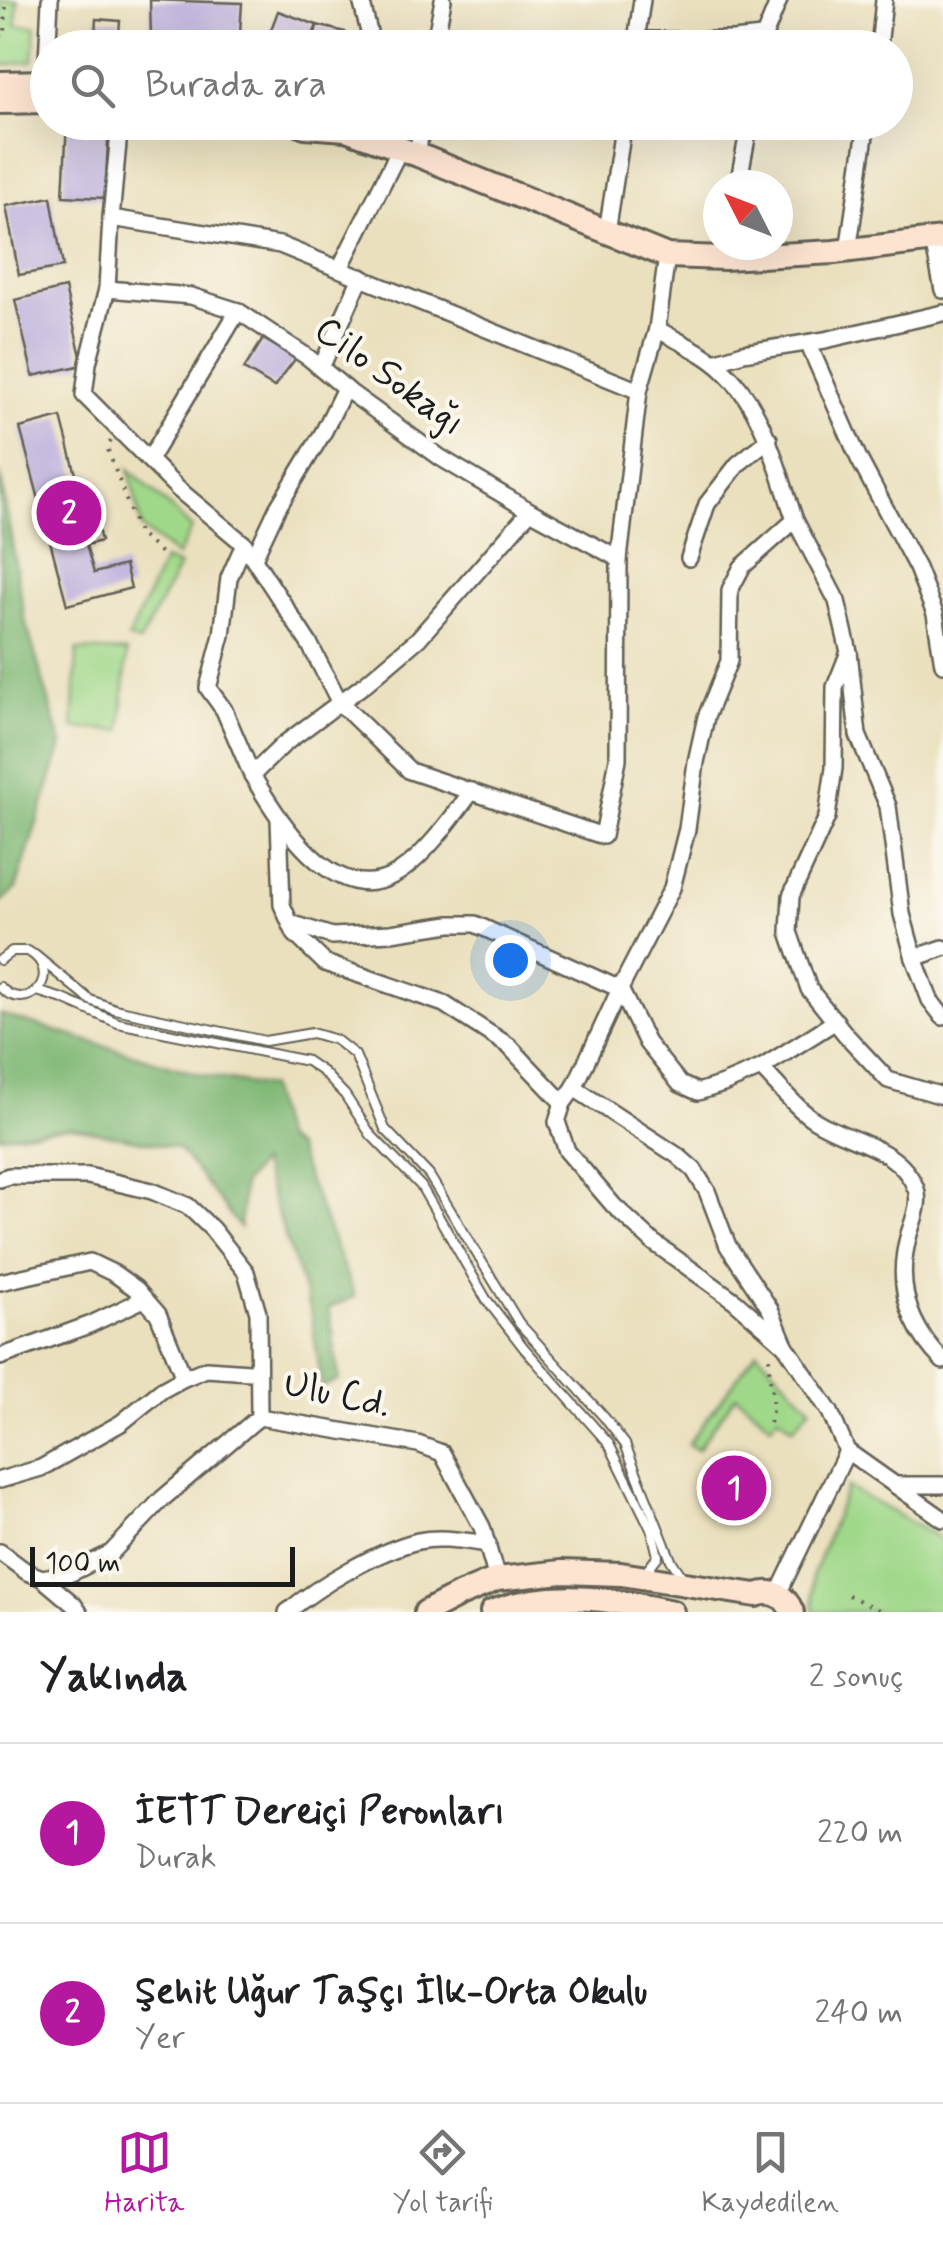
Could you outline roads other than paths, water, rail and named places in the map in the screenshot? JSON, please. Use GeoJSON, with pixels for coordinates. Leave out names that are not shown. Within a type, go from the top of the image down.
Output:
{"type":"FeatureCollection","features":[{"type":"Feature","properties":{"kind":"main road"},"geometry":{"type":"LineString","coordinates":[[0,84],[30,87]]}},
{"type":"Feature","properties":{"kind":"main road"},"geometry":{"type":"LineString","coordinates":[[0,102],[30,93]]}},
{"type":"Feature","properties":{"kind":"main road"},"geometry":{"type":"LineString","coordinates":[[381,140],[667,256],[703,254]]}},
{"type":"Feature","properties":{"kind":"main road"},"geometry":{"type":"LineString","coordinates":[[793,251],[848,250],[938,240]]}},
{"type":"Feature","properties":{"kind":"main road"},"geometry":{"type":"LineString","coordinates":[[426,1612],[497,1580],[562,1572],[620,1574],[689,1585],[776,1606]]}},
{"type":"Feature","properties":{"kind":"main road"},"geometry":{"type":"LineString","coordinates":[[492,1612],[536,1600],[581,1598],[672,1612]]}},
{"type":"Feature","properties":{"kind":"street"},"geometry":{"type":"LineString","coordinates":[[49,30],[50,0]]}},
{"type":"Feature","properties":{"kind":"street"},"geometry":{"type":"LineString","coordinates":[[361,0],[368,30]]}},
{"type":"Feature","properties":{"kind":"street"},"geometry":{"type":"LineString","coordinates":[[437,30],[443,0]]}},
{"type":"Feature","properties":{"kind":"street"},"geometry":{"type":"LineString","coordinates":[[638,30],[642,0]]}},
{"type":"Feature","properties":{"kind":"street"},"geometry":{"type":"LineString","coordinates":[[767,30],[778,0]]}},
{"type":"Feature","properties":{"kind":"street"},"geometry":{"type":"LineString","coordinates":[[880,30],[884,0]]}},
{"type":"Feature","properties":{"kind":"street"},"geometry":{"type":"LineString","coordinates":[[118,140],[107,289],[84,396],[178,489],[249,551],[310,645],[340,703],[410,772],[604,836],[618,760],[619,559],[639,392],[657,329],[667,256]]}},
{"type":"Feature","properties":{"kind":"street"},"geometry":{"type":"LineString","coordinates":[[403,140],[409,152]]}},
{"type":"Feature","properties":{"kind":"street"},"geometry":{"type":"LineString","coordinates":[[340,268],[414,140]]}},
{"type":"Feature","properties":{"kind":"street"},"geometry":{"type":"LineString","coordinates":[[608,232],[621,140]]}},
{"type":"Feature","properties":{"kind":"street"},"geometry":{"type":"LineString","coordinates":[[741,170],[747,140]]}},
{"type":"Feature","properties":{"kind":"street"},"geometry":{"type":"LineString","coordinates":[[848,250],[864,140]]}},
{"type":"Feature","properties":{"kind":"street"},"geometry":{"type":"LineString","coordinates":[[111,218],[280,245],[639,392]]}},
{"type":"Feature","properties":{"kind":"street"},"geometry":{"type":"LineString","coordinates":[[938,240],[943,290]]}},
{"type":"Feature","properties":{"kind":"street"},"geometry":{"type":"LineString","coordinates":[[321,368],[361,277]]}},
{"type":"Feature","properties":{"kind":"street","name":"Cilo Sokağı"},"geometry":{"type":"LineString","coordinates":[[107,289],[190,296],[238,311],[442,458],[619,559]]}},
{"type":"Feature","properties":{"kind":"street"},"geometry":{"type":"LineString","coordinates":[[148,460],[238,311]]}},
{"type":"Feature","properties":{"kind":"street"},"geometry":{"type":"LineString","coordinates":[[714,362],[743,352],[808,343],[943,313]]}},
{"type":"Feature","properties":{"kind":"street"},"geometry":{"type":"LineString","coordinates":[[657,329],[714,362],[751,405],[769,440],[795,520],[837,602],[849,652],[858,735],[888,806],[902,914],[930,1000],[943,1017]]}},
{"type":"Feature","properties":{"kind":"street"},"geometry":{"type":"LineString","coordinates":[[808,343],[859,459],[917,568],[935,614],[943,664]]}},
{"type":"Feature","properties":{"kind":"street"},"geometry":{"type":"LineString","coordinates":[[345,388],[277,509],[229,578],[222,635],[208,688],[224,710],[252,774],[289,834],[334,874],[354,882],[373,883],[395,875],[442,832],[472,791]]}},
{"type":"Feature","properties":{"kind":"street"},"geometry":{"type":"LineString","coordinates":[[689,558],[707,504],[738,464],[769,440]]}},
{"type":"Feature","properties":{"kind":"street"},"geometry":{"type":"LineString","coordinates":[[252,774],[284,744],[390,665],[418,639],[530,511]]}},
{"type":"Feature","properties":{"kind":"street"},"geometry":{"type":"LineString","coordinates":[[785,1344],[614,1206],[567,1151],[558,1122],[563,1103],[574,1088],[672,888],[687,830],[706,716],[730,662],[730,590],[742,567],[795,520]]}},
{"type":"Feature","properties":{"kind":"street"},"geometry":{"type":"LineString","coordinates":[[849,652],[835,687],[834,768],[827,818],[791,896],[789,932],[809,989],[888,1080],[943,1096]]}},
{"type":"Feature","properties":{"kind":"street"},"geometry":{"type":"LineString","coordinates":[[279,820],[282,905],[295,934],[325,964],[444,1004],[509,1046],[563,1103]]}},
{"type":"Feature","properties":{"kind":"street"},"geometry":{"type":"LineString","coordinates":[[290,924],[332,936],[475,924],[620,989],[647,1043],[680,1084],[698,1092],[761,1068],[836,1021]]}},
{"type":"Feature","properties":{"kind":"street"},"geometry":{"type":"LineString","coordinates":[[914,958],[943,948]]}},
{"type":"Feature","properties":{"kind":"street"},"geometry":{"type":"LineString","coordinates":[[761,1068],[811,1118],[894,1159],[917,1190],[918,1204],[905,1250],[903,1292],[920,1336],[943,1360]]}},
{"type":"Feature","properties":{"kind":"street"},"geometry":{"type":"LineString","coordinates":[[574,1088],[694,1170],[707,1191],[728,1246],[830,1412],[847,1451],[943,1519]]}},
{"type":"Feature","properties":{"kind":"street","name":"Ulu Cd."},"geometry":{"type":"LineString","coordinates":[[0,1179],[88,1176],[152,1191],[188,1206],[246,1272],[258,1313],[259,1417],[418,1444],[442,1453],[482,1527],[497,1580]]}},
{"type":"Feature","properties":{"kind":"street"},"geometry":{"type":"LineString","coordinates":[[0,1282],[90,1262],[115,1274],[158,1314],[184,1378]]}},
{"type":"Feature","properties":{"kind":"street"},"geometry":{"type":"LineString","coordinates":[[0,1356],[89,1325],[144,1299]]}},
{"type":"Feature","properties":{"kind":"street"},"geometry":{"type":"LineString","coordinates":[[0,1480],[41,1468],[121,1422],[184,1378],[206,1369],[258,1370]]}},
{"type":"Feature","properties":{"kind":"street"},"geometry":{"type":"LineString","coordinates":[[42,1578],[71,1573],[112,1553],[162,1499],[259,1417]]}},
{"type":"Feature","properties":{"kind":"street"},"geometry":{"type":"LineString","coordinates":[[776,1606],[847,1451]]}},
{"type":"Feature","properties":{"kind":"street"},"geometry":{"type":"LineString","coordinates":[[895,1485],[943,1485]]}},
{"type":"Feature","properties":{"kind":"street"},"geometry":{"type":"LineString","coordinates":[[292,1610],[354,1566],[418,1541],[446,1538],[488,1544]]}},
{"type":"Feature","properties":{"kind":"street"},"geometry":{"type":"LineString","coordinates":[[0,1552],[42,1578],[79,1612]]}},
{"type":"Feature","properties":{"kind":"lane"},"geometry":{"type":"LineString","coordinates":[[0,960],[12,951],[35,955],[90,1000],[115,1009],[265,1041],[312,1032],[336,1040],[355,1055],[385,1130],[429,1175],[518,1322],[625,1444],[671,1560],[689,1585]]}},
{"type":"Feature","properties":{"kind":"lane"},"geometry":{"type":"LineString","coordinates":[[0,986],[9,995],[24,998],[37,990],[44,969],[35,955]]}},
{"type":"Feature","properties":{"kind":"lane"},"geometry":{"type":"LineString","coordinates":[[37,990],[118,1023],[307,1061],[346,1095],[371,1135],[421,1186],[486,1299],[608,1444],[652,1530],[658,1556],[641,1578]]}},
{"type":"Feature","properties":{"kind":"place","name":"Şehit Uğur Taşçı İlk-Orta Okulu"},"geometry":{"type":"Point","coordinates":[69,513]}},
{"type":"Feature","properties":{"kind":"place","name":"İETT Dereiçi Peronları"},"geometry":{"type":"Point","coordinates":[734,1488]}}]}
